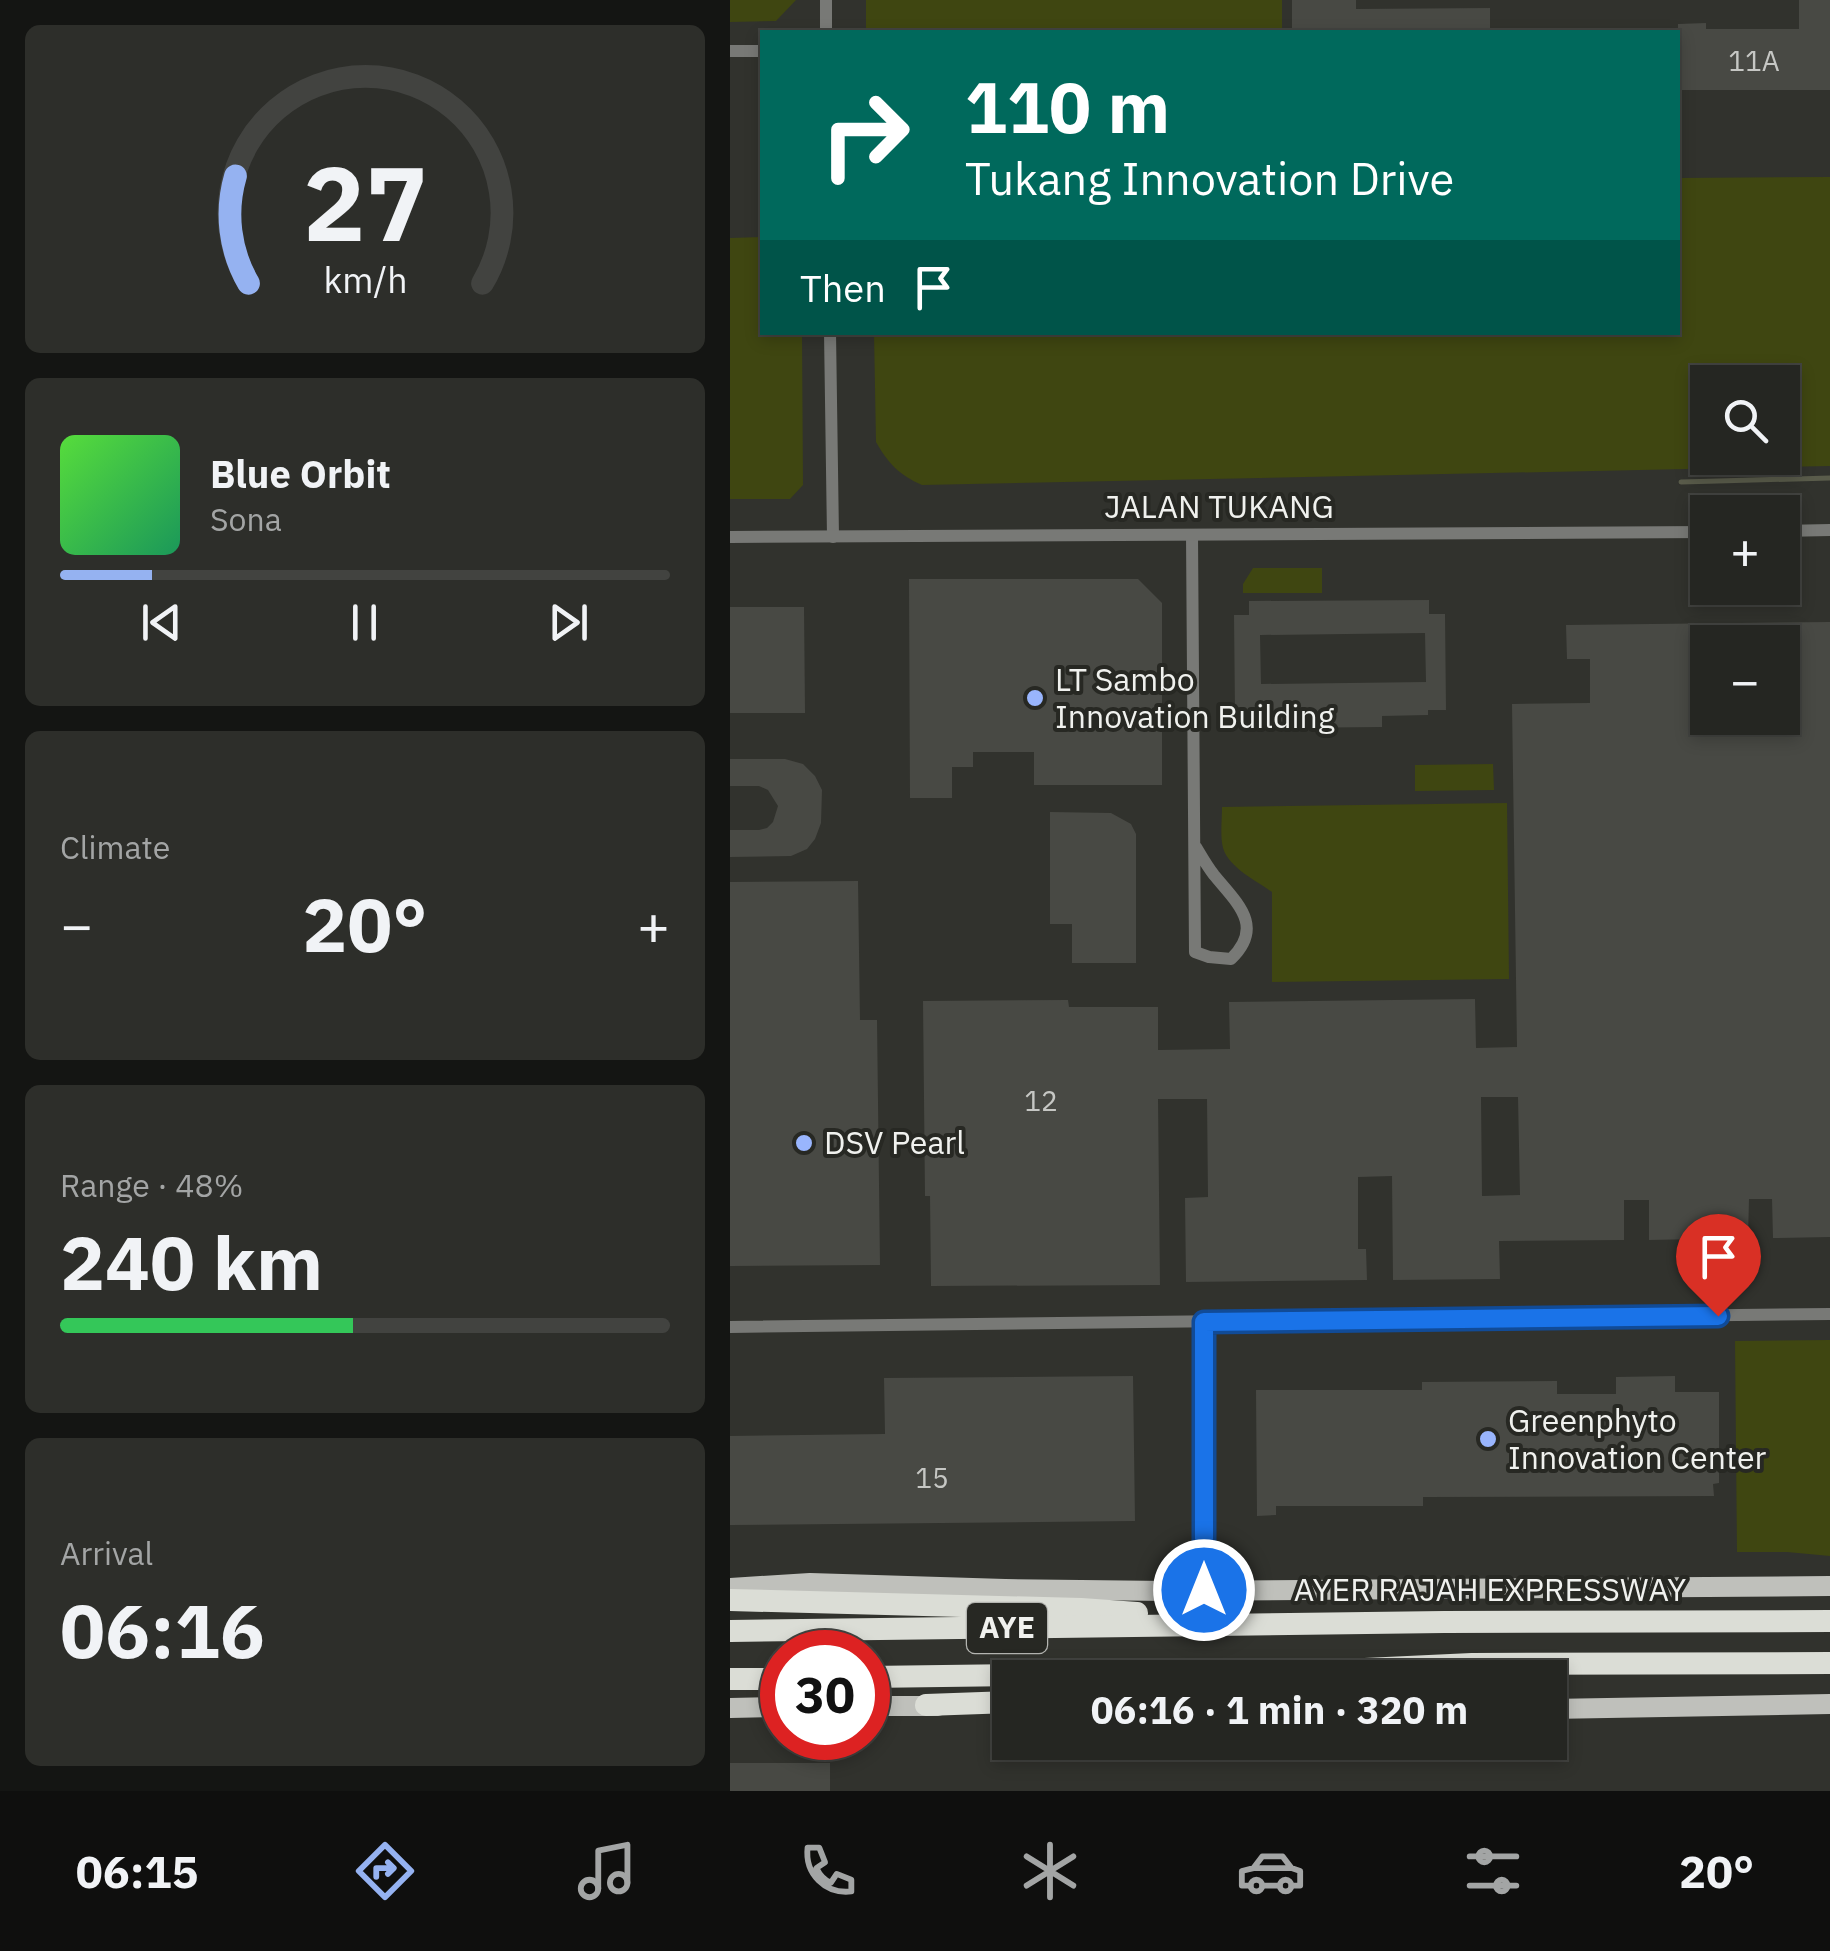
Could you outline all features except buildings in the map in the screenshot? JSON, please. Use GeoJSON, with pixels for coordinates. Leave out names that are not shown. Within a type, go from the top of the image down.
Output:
{"type":"FeatureCollection","features":[{"type":"Feature","properties":{"kind":"highway"},"geometry":{"type":"LineString","coordinates":[[730,1600],[1082,1608],[1284,1624]]}},
{"type":"Feature","properties":{"kind":"highway","name":"AYER RAJAH EXPRESSWAY"},"geometry":{"type":"LineString","coordinates":[[730,1631],[1830,1621]]}},
{"type":"Feature","properties":{"kind":"highway","name":"AYE"},"geometry":{"type":"LineString","coordinates":[[1567,1663],[1830,1662]]}},
{"type":"Feature","properties":{"kind":"highway","name":"AYE"},"geometry":{"type":"LineString","coordinates":[[890,1678],[992,1677]]}},
{"type":"Feature","properties":{"kind":"highway"},"geometry":{"type":"LineString","coordinates":[[730,1680],[760,1679]]}},
{"type":"Feature","properties":{"kind":"highway"},"geometry":{"type":"LineString","coordinates":[[926,1705],[992,1703]]}},
{"type":"Feature","properties":{"kind":"main road"},"geometry":{"type":"LineString","coordinates":[[730,1588],[810,1583],[1167,1592],[1830,1586]]}},
{"type":"Feature","properties":{"kind":"main road"},"geometry":{"type":"LineString","coordinates":[[1567,1709],[1830,1704]]}},
{"type":"Feature","properties":{"kind":"main road"},"geometry":{"type":"LineString","coordinates":[[890,1706],[992,1710]]}},
{"type":"Feature","properties":{"kind":"main road"},"geometry":{"type":"LineString","coordinates":[[730,1708],[760,1707]]}},
{"type":"Feature","properties":{"kind":"street"},"geometry":{"type":"LineString","coordinates":[[826,0],[826,30]]}},
{"type":"Feature","properties":{"kind":"street"},"geometry":{"type":"LineString","coordinates":[[730,51],[760,51]]}},
{"type":"Feature","properties":{"kind":"street"},"geometry":{"type":"LineString","coordinates":[[830,335],[833,536]]}},
{"type":"Feature","properties":{"kind":"street"},"geometry":{"type":"LineString","coordinates":[[1800,531],[1830,530]]}},
{"type":"Feature","properties":{"kind":"street","name":"JALAN TUKANG"},"geometry":{"type":"LineString","coordinates":[[730,537],[1690,532]]}},
{"type":"Feature","properties":{"kind":"street"},"geometry":{"type":"LineString","coordinates":[[1192,535],[1196,952],[1209,958],[1231,959],[1244,946],[1242,906],[1210,870],[1196,847]]}},
{"type":"Feature","properties":{"kind":"street"},"geometry":{"type":"LineString","coordinates":[[730,1327],[1830,1314]]}},
{"type":"Feature","properties":{"kind":"street"},"geometry":{"type":"LineString","coordinates":[[1204,1322],[1204,1590]]}},
{"type":"Feature","properties":{"kind":"green space"},"geometry":{"type":"Polygon","coordinates":[[[730,0],[796,0],[776,21],[730,22],[730,0]]]}},
{"type":"Feature","properties":{"kind":"green space"},"geometry":{"type":"Polygon","coordinates":[[[866,0],[1282,0],[1282,30],[866,30],[866,0]]]}},
{"type":"Feature","properties":{"kind":"green space"},"geometry":{"type":"Polygon","coordinates":[[[1830,177],[1830,466],[1800,467],[1800,365],[1690,365],[1690,469],[922,485],[895,468],[876,442],[874,335],[1680,335],[1680,178],[1830,177]]]}},
{"type":"Feature","properties":{"kind":"green space"},"geometry":{"type":"Polygon","coordinates":[[[760,237],[760,335],[802,335],[803,485],[790,499],[730,499],[730,238],[760,237]]]}},
{"type":"Feature","properties":{"kind":"green space"},"geometry":{"type":"Polygon","coordinates":[[[1253,568],[1322,568],[1322,593],[1243,593],[1243,584],[1253,568]]]}},
{"type":"Feature","properties":{"kind":"green space"},"geometry":{"type":"Polygon","coordinates":[[[1493,764],[1494,790],[1415,791],[1415,765],[1493,764]]]}},
{"type":"Feature","properties":{"kind":"green space"},"geometry":{"type":"Polygon","coordinates":[[[1507,803],[1509,979],[1272,982],[1272,892],[1237,868],[1226,855],[1222,807],[1507,803]]]}},
{"type":"Feature","properties":{"kind":"green space"},"geometry":{"type":"Polygon","coordinates":[[[1830,1340],[1830,1556],[1737,1552],[1735,1341],[1830,1340]]]}},
{"type":"Feature","properties":{"kind":"waterway"},"geometry":{"type":"LineString","coordinates":[[1681,482],[1830,478]]}},
{"type":"Feature","properties":{"kind":"place","name":"LT Sambo Innovation Building"},"geometry":{"type":"Point","coordinates":[1035,698]}},
{"type":"Feature","properties":{"kind":"place","name":"DSV Pearl"},"geometry":{"type":"Point","coordinates":[804,1143]}},
{"type":"Feature","properties":{"kind":"place","name":"Greenphyto Innovation Center"},"geometry":{"type":"Point","coordinates":[1488,1439]}},
{"type":"Feature","properties":{"kind":"route"},"geometry":{"type":"LineString","coordinates":[[1204,1590],[1204,1322],[1718,1316]]}}]}
